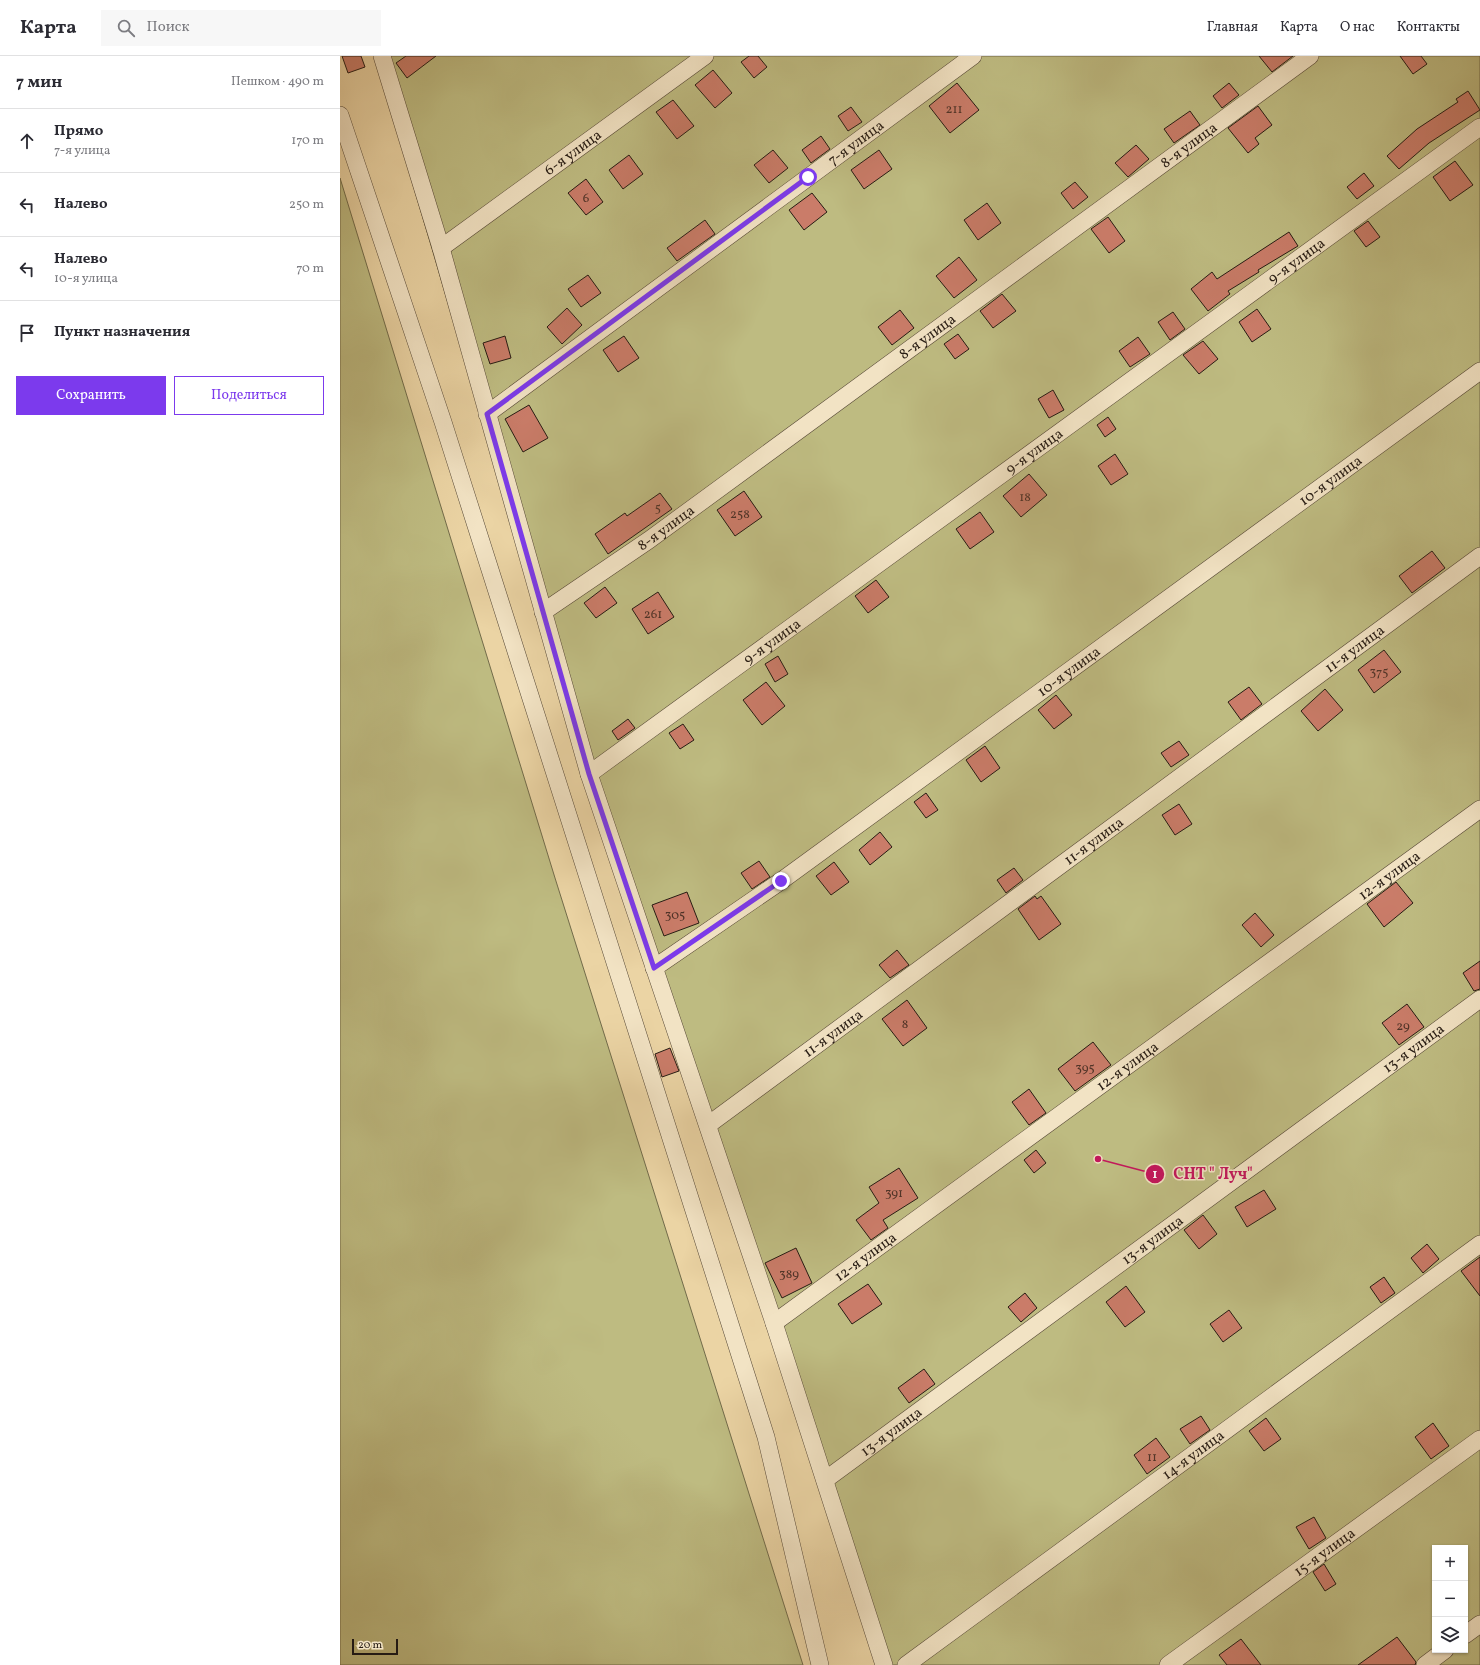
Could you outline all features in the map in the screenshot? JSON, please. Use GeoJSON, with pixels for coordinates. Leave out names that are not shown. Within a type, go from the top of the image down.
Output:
{"type":"FeatureCollection","features":[{"type":"Feature","properties":{"kind":"street"},"geometry":{"type":"LineString","coordinates":[[382,56],[441,248],[589,774],[774,1323],[884,1665]]}},
{"type":"Feature","properties":{"kind":"street","name":"6-я улица"},"geometry":{"type":"LineString","coordinates":[[441,248],[705,56]]}},
{"type":"Feature","properties":{"kind":"street","name":"7-я улица"},"geometry":{"type":"LineString","coordinates":[[487,414],[973,56]]}},
{"type":"Feature","properties":{"kind":"street","name":"8-я улица"},"geometry":{"type":"LineString","coordinates":[[543,612],[649,540],[1310,56]]}},
{"type":"Feature","properties":{"kind":"street"},"geometry":{"type":"LineString","coordinates":[[340,115],[448,437],[766,1437],[820,1665]]}},
{"type":"Feature","properties":{"kind":"street","name":"9-я улица"},"geometry":{"type":"LineString","coordinates":[[589,774],[1480,127]]}},
{"type":"Feature","properties":{"kind":"street","name":"10-я улица"},"geometry":{"type":"LineString","coordinates":[[654,968],[781,881],[1480,371]]}},
{"type":"Feature","properties":{"kind":"street","name":"11-я улица"},"geometry":{"type":"LineString","coordinates":[[708,1125],[1480,556]]}},
{"type":"Feature","properties":{"kind":"street","name":"12-я улица"},"geometry":{"type":"LineString","coordinates":[[774,1323],[1480,809]]}},
{"type":"Feature","properties":{"kind":"street","name":"13-я улица"},"geometry":{"type":"LineString","coordinates":[[825,1480],[1480,999]]}},
{"type":"Feature","properties":{"kind":"street","name":"14-я улица"},"geometry":{"type":"LineString","coordinates":[[906,1665],[1480,1244]]}},
{"type":"Feature","properties":{"kind":"street","name":"15-я улица"},"geometry":{"type":"LineString","coordinates":[[1168,1665],[1480,1439]]}},
{"type":"Feature","properties":{"kind":"street"},"geometry":{"type":"LineString","coordinates":[[1468,1633],[1480,1624]]}},
{"type":"Feature","properties":{"kind":"street"},"geometry":{"type":"LineString","coordinates":[[1425,1665],[1441,1653]]}},
{"type":"Feature","properties":{"kind":"shaded area"},"geometry":{"type":"Polygon","coordinates":[[[375,56],[1480,56],[1480,1665],[883,1665],[587,773],[375,56]]]}},
{"type":"Feature","properties":{"kind":"shaded area"},"geometry":{"type":"Polygon","coordinates":[[[340,178],[555,878],[803,1665],[340,1665],[340,178]]]}},
{"type":"Feature","properties":{"kind":"building"},"geometry":{"type":"Polygon","coordinates":[[[342,56],[361,56],[365,67],[348,73],[342,56]]]}},
{"type":"Feature","properties":{"kind":"building"},"geometry":{"type":"Polygon","coordinates":[[[406,56],[436,56],[407,78],[396,63],[406,56]]]}},
{"type":"Feature","properties":{"kind":"building"},"geometry":{"type":"Polygon","coordinates":[[[749,56],[758,56],[767,67],[754,78],[741,62],[749,56]]]}},
{"type":"Feature","properties":{"kind":"building"},"geometry":{"type":"Polygon","coordinates":[[[1259,56],[1293,56],[1272,72],[1259,56]]]}},
{"type":"Feature","properties":{"kind":"building"},"geometry":{"type":"Polygon","coordinates":[[[1400,56],[1421,56],[1427,64],[1413,74],[1400,56]]]}},
{"type":"Feature","properties":{"kind":"building"},"geometry":{"type":"Polygon","coordinates":[[[713,70],[732,93],[715,108],[695,85],[713,70]]]}},
{"type":"Feature","properties":{"kind":"building"},"geometry":{"type":"Polygon","coordinates":[[[957,83],[979,110],[950,133],[929,106],[957,83]]]}},
{"type":"Feature","properties":{"kind":"building"},"geometry":{"type":"Polygon","coordinates":[[[1229,83],[1239,95],[1222,108],[1213,96],[1229,83]]]}},
{"type":"Feature","properties":{"kind":"building"},"geometry":{"type":"Polygon","coordinates":[[[1468,91],[1480,110],[1429,143],[1399,169],[1387,156],[1417,129],[1458,102],[1456,99],[1468,91]]]}},
{"type":"Feature","properties":{"kind":"building"},"geometry":{"type":"Polygon","coordinates":[[[673,100],[694,126],[677,139],[656,112],[673,100]]]}},
{"type":"Feature","properties":{"kind":"building"},"geometry":{"type":"Polygon","coordinates":[[[1258,106],[1272,125],[1255,138],[1259,144],[1248,153],[1228,128],[1258,106]]]}},
{"type":"Feature","properties":{"kind":"building"},"geometry":{"type":"Polygon","coordinates":[[[851,107],[862,122],[848,131],[838,116],[851,107]]]}},
{"type":"Feature","properties":{"kind":"building"},"geometry":{"type":"Polygon","coordinates":[[[1190,111],[1200,125],[1174,143],[1164,129],[1190,111]]]}},
{"type":"Feature","properties":{"kind":"building"},"geometry":{"type":"Polygon","coordinates":[[[821,136],[830,149],[811,163],[802,150],[821,136]]]}},
{"type":"Feature","properties":{"kind":"building"},"geometry":{"type":"Polygon","coordinates":[[[1136,145],[1149,159],[1128,177],[1115,163],[1136,145]]]}},
{"type":"Feature","properties":{"kind":"building"},"geometry":{"type":"Polygon","coordinates":[[[773,150],[788,168],[769,183],[754,165],[773,150]]]}},
{"type":"Feature","properties":{"kind":"building"},"geometry":{"type":"Polygon","coordinates":[[[879,150],[892,169],[864,189],[851,170],[879,150]]]}},
{"type":"Feature","properties":{"kind":"building"},"geometry":{"type":"Polygon","coordinates":[[[629,155],[643,174],[623,189],[609,170],[629,155]]]}},
{"type":"Feature","properties":{"kind":"building"},"geometry":{"type":"Polygon","coordinates":[[[1455,161],[1473,185],[1450,201],[1433,177],[1455,161]]]}},
{"type":"Feature","properties":{"kind":"building"},"geometry":{"type":"Polygon","coordinates":[[[1364,173],[1374,186],[1357,199],[1347,187],[1364,173]]]}},
{"type":"Feature","properties":{"kind":"building"},"geometry":{"type":"Polygon","coordinates":[[[586,179],[603,202],[586,215],[568,193],[586,179]]]}},
{"type":"Feature","properties":{"kind":"building"},"geometry":{"type":"Polygon","coordinates":[[[1075,182],[1088,197],[1073,209],[1061,193],[1075,182]]]}},
{"type":"Feature","properties":{"kind":"building"},"geometry":{"type":"Polygon","coordinates":[[[812,193],[827,212],[804,230],[789,210],[812,193]]]}},
{"type":"Feature","properties":{"kind":"building"},"geometry":{"type":"Polygon","coordinates":[[[987,203],[1001,223],[978,240],[964,220],[987,203]]]}},
{"type":"Feature","properties":{"kind":"building"},"geometry":{"type":"Polygon","coordinates":[[[1108,217],[1125,241],[1109,253],[1091,229],[1108,217]]]}},
{"type":"Feature","properties":{"kind":"building"},"geometry":{"type":"Polygon","coordinates":[[[705,220],[715,234],[677,261],[667,248],[705,220]]]}},
{"type":"Feature","properties":{"kind":"building"},"geometry":{"type":"Polygon","coordinates":[[[1368,221],[1380,237],[1366,247],[1354,231],[1368,221]]]}},
{"type":"Feature","properties":{"kind":"building"},"geometry":{"type":"Polygon","coordinates":[[[1289,232],[1298,246],[1258,270],[1259,272],[1228,291],[1230,294],[1208,311],[1191,289],[1212,272],[1217,279],[1289,232]]]}},
{"type":"Feature","properties":{"kind":"building"},"geometry":{"type":"Polygon","coordinates":[[[959,257],[977,280],[954,298],[936,276],[959,257]]]}},
{"type":"Feature","properties":{"kind":"building"},"geometry":{"type":"Polygon","coordinates":[[[588,275],[601,293],[581,307],[568,289],[588,275]]]}},
{"type":"Feature","properties":{"kind":"building"},"geometry":{"type":"Polygon","coordinates":[[[1002,294],[1016,311],[993,328],[980,311],[1002,294]]]}},
{"type":"Feature","properties":{"kind":"building"},"geometry":{"type":"Polygon","coordinates":[[[567,308],[582,325],[562,344],[547,327],[567,308]]]}},
{"type":"Feature","properties":{"kind":"building"},"geometry":{"type":"Polygon","coordinates":[[[1257,309],[1271,329],[1252,342],[1239,322],[1257,309]]]}},
{"type":"Feature","properties":{"kind":"building"},"geometry":{"type":"Polygon","coordinates":[[[900,310],[914,328],[892,345],[878,327],[900,310]]]}},
{"type":"Feature","properties":{"kind":"building"},"geometry":{"type":"Polygon","coordinates":[[[1173,312],[1185,329],[1170,340],[1158,322],[1173,312]]]}},
{"type":"Feature","properties":{"kind":"building"},"geometry":{"type":"Polygon","coordinates":[[[958,334],[969,349],[955,359],[944,344],[958,334]]]}},
{"type":"Feature","properties":{"kind":"building"},"geometry":{"type":"Polygon","coordinates":[[[505,336],[511,358],[490,364],[483,343],[505,336]]]}},
{"type":"Feature","properties":{"kind":"building"},"geometry":{"type":"Polygon","coordinates":[[[624,336],[639,358],[618,372],[603,350],[624,336]]]}},
{"type":"Feature","properties":{"kind":"building"},"geometry":{"type":"Polygon","coordinates":[[[1138,337],[1150,354],[1130,367],[1119,351],[1138,337]]]}},
{"type":"Feature","properties":{"kind":"building"},"geometry":{"type":"Polygon","coordinates":[[[1203,341],[1218,359],[1199,374],[1183,355],[1203,341]]]}},
{"type":"Feature","properties":{"kind":"building"},"geometry":{"type":"Polygon","coordinates":[[[1053,390],[1064,410],[1049,418],[1038,399],[1053,390]]]}},
{"type":"Feature","properties":{"kind":"building"},"geometry":{"type":"Polygon","coordinates":[[[529,405],[548,438],[523,452],[505,419],[529,405]]]}},
{"type":"Feature","properties":{"kind":"building"},"geometry":{"type":"Polygon","coordinates":[[[1108,417],[1116,429],[1105,437],[1097,425],[1108,417]]]}},
{"type":"Feature","properties":{"kind":"building"},"geometry":{"type":"Polygon","coordinates":[[[1115,454],[1128,474],[1111,485],[1098,466],[1115,454]]]}},
{"type":"Feature","properties":{"kind":"building"},"geometry":{"type":"Polygon","coordinates":[[[1029,474],[1047,495],[1021,517],[1003,496],[1029,474]]]}},
{"type":"Feature","properties":{"kind":"building"},"geometry":{"type":"Polygon","coordinates":[[[744,491],[762,517],[735,536],[717,510],[744,491]]]}},
{"type":"Feature","properties":{"kind":"building"},"geometry":{"type":"Polygon","coordinates":[[[660,493],[672,509],[608,554],[595,534],[625,513],[627,516],[660,493]]]}},
{"type":"Feature","properties":{"kind":"building"},"geometry":{"type":"Polygon","coordinates":[[[980,512],[994,532],[970,549],[956,529],[980,512]]]}},
{"type":"Feature","properties":{"kind":"building"},"geometry":{"type":"Polygon","coordinates":[[[1432,551],[1445,568],[1412,593],[1399,576],[1432,551]]]}},
{"type":"Feature","properties":{"kind":"building"},"geometry":{"type":"Polygon","coordinates":[[[876,580],[889,597],[868,613],[855,596],[876,580]]]}},
{"type":"Feature","properties":{"kind":"building"},"geometry":{"type":"Polygon","coordinates":[[[605,587],[617,603],[596,618],[584,603],[605,587]]]}},
{"type":"Feature","properties":{"kind":"building"},"geometry":{"type":"Polygon","coordinates":[[[658,592],[674,617],[648,634],[632,609],[658,592]]]}},
{"type":"Feature","properties":{"kind":"building"},"geometry":{"type":"Polygon","coordinates":[[[1384,650],[1401,672],[1374,693],[1358,670],[1384,650]]]}},
{"type":"Feature","properties":{"kind":"building"},"geometry":{"type":"Polygon","coordinates":[[[778,656],[788,674],[775,682],[765,664],[778,656]]]}},
{"type":"Feature","properties":{"kind":"building"},"geometry":{"type":"Polygon","coordinates":[[[766,682],[785,706],[762,725],[743,700],[766,682]]]}},
{"type":"Feature","properties":{"kind":"building"},"geometry":{"type":"Polygon","coordinates":[[[1249,687],[1262,704],[1241,720],[1228,702],[1249,687]]]}},
{"type":"Feature","properties":{"kind":"building"},"geometry":{"type":"Polygon","coordinates":[[[1325,689],[1343,710],[1318,731],[1301,711],[1325,689]]]}},
{"type":"Feature","properties":{"kind":"building"},"geometry":{"type":"Polygon","coordinates":[[[1056,695],[1072,715],[1054,729],[1038,710],[1056,695]]]}},
{"type":"Feature","properties":{"kind":"building"},"geometry":{"type":"Polygon","coordinates":[[[628,719],[635,728],[618,740],[612,731],[628,719]]]}},
{"type":"Feature","properties":{"kind":"building"},"geometry":{"type":"Polygon","coordinates":[[[683,724],[694,740],[680,749],[669,733],[683,724]]]}},
{"type":"Feature","properties":{"kind":"building"},"geometry":{"type":"Polygon","coordinates":[[[1179,741],[1189,755],[1171,767],[1161,753],[1179,741]]]}},
{"type":"Feature","properties":{"kind":"building"},"geometry":{"type":"Polygon","coordinates":[[[985,746],[1000,768],[981,782],[966,760],[985,746]]]}},
{"type":"Feature","properties":{"kind":"building"},"geometry":{"type":"Polygon","coordinates":[[[926,793],[938,810],[926,818],[914,802],[926,793]]]}},
{"type":"Feature","properties":{"kind":"building"},"geometry":{"type":"Polygon","coordinates":[[[1179,804],[1192,824],[1175,835],[1162,815],[1179,804]]]}},
{"type":"Feature","properties":{"kind":"building"},"geometry":{"type":"Polygon","coordinates":[[[880,832],[892,847],[870,865],[859,850],[880,832]]]}},
{"type":"Feature","properties":{"kind":"building"},"geometry":{"type":"Polygon","coordinates":[[[759,861],[770,877],[752,889],[741,873],[759,861]]]}},
{"type":"Feature","properties":{"kind":"building"},"geometry":{"type":"Polygon","coordinates":[[[834,862],[849,882],[831,895],[816,876],[834,862]]]}},
{"type":"Feature","properties":{"kind":"building"},"geometry":{"type":"Polygon","coordinates":[[[1014,868],[1023,880],[1006,893],[997,880],[1014,868]]]}},
{"type":"Feature","properties":{"kind":"building"},"geometry":{"type":"Polygon","coordinates":[[[1396,882],[1413,903],[1384,927],[1367,904],[1396,882]]]}},
{"type":"Feature","properties":{"kind":"building"},"geometry":{"type":"Polygon","coordinates":[[[687,892],[699,923],[664,936],[652,905],[687,892]]]}},
{"type":"Feature","properties":{"kind":"building"},"geometry":{"type":"Polygon","coordinates":[[[1035,896],[1037,899],[1041,896],[1061,924],[1039,940],[1018,909],[1035,896]]]}},
{"type":"Feature","properties":{"kind":"building"},"geometry":{"type":"Polygon","coordinates":[[[1255,913],[1274,935],[1261,947],[1242,925],[1255,913]]]}},
{"type":"Feature","properties":{"kind":"building"},"geometry":{"type":"Polygon","coordinates":[[[897,950],[909,965],[890,978],[879,965],[897,950]]]}},
{"type":"Feature","properties":{"kind":"building"},"geometry":{"type":"Polygon","coordinates":[[[1480,961],[1480,989],[1474,991],[1463,973],[1480,961]]]}},
{"type":"Feature","properties":{"kind":"building"},"geometry":{"type":"Polygon","coordinates":[[[907,1000],[927,1028],[903,1046],[882,1019],[907,1000]]]}},
{"type":"Feature","properties":{"kind":"building"},"geometry":{"type":"Polygon","coordinates":[[[1407,1004],[1424,1027],[1399,1045],[1382,1023],[1407,1004]]]}},
{"type":"Feature","properties":{"kind":"building"},"geometry":{"type":"Polygon","coordinates":[[[1093,1042],[1111,1065],[1075,1091],[1058,1069],[1093,1042]]]}},
{"type":"Feature","properties":{"kind":"building"},"geometry":{"type":"Polygon","coordinates":[[[670,1048],[679,1071],[662,1077],[655,1054],[670,1048]]]}},
{"type":"Feature","properties":{"kind":"building"},"geometry":{"type":"Polygon","coordinates":[[[1029,1089],[1046,1113],[1029,1125],[1012,1102],[1029,1089]]]}},
{"type":"Feature","properties":{"kind":"building"},"geometry":{"type":"Polygon","coordinates":[[[1036,1150],[1046,1163],[1034,1173],[1024,1160],[1036,1150]]]}},
{"type":"Feature","properties":{"kind":"building"},"geometry":{"type":"Polygon","coordinates":[[[899,1168],[918,1198],[883,1220],[888,1228],[871,1240],[856,1220],[879,1203],[869,1187],[899,1168]]]}},
{"type":"Feature","properties":{"kind":"building"},"geometry":{"type":"Polygon","coordinates":[[[1264,1190],[1276,1209],[1247,1227],[1235,1207],[1264,1190]]]}},
{"type":"Feature","properties":{"kind":"building"},"geometry":{"type":"Polygon","coordinates":[[[1203,1215],[1217,1234],[1199,1249],[1184,1230],[1203,1215]]]}},
{"type":"Feature","properties":{"kind":"building"},"geometry":{"type":"Polygon","coordinates":[[[1427,1244],[1439,1259],[1423,1273],[1411,1258],[1427,1244]]]}},
{"type":"Feature","properties":{"kind":"building"},"geometry":{"type":"Polygon","coordinates":[[[796,1248],[812,1283],[782,1298],[765,1263],[796,1248]]]}},
{"type":"Feature","properties":{"kind":"building"},"geometry":{"type":"Polygon","coordinates":[[[1480,1257],[1480,1296],[1461,1271],[1480,1257]]]}},
{"type":"Feature","properties":{"kind":"building"},"geometry":{"type":"Polygon","coordinates":[[[1384,1277],[1395,1293],[1381,1303],[1370,1287],[1384,1277]]]}},
{"type":"Feature","properties":{"kind":"building"},"geometry":{"type":"Polygon","coordinates":[[[868,1284],[882,1304],[852,1324],[838,1304],[868,1284]]]}},
{"type":"Feature","properties":{"kind":"building"},"geometry":{"type":"Polygon","coordinates":[[[1126,1286],[1145,1312],[1125,1327],[1106,1302],[1126,1286]]]}},
{"type":"Feature","properties":{"kind":"building"},"geometry":{"type":"Polygon","coordinates":[[[1025,1293],[1037,1308],[1021,1322],[1008,1307],[1025,1293]]]}},
{"type":"Feature","properties":{"kind":"building"},"geometry":{"type":"Polygon","coordinates":[[[1229,1310],[1242,1328],[1223,1342],[1210,1324],[1229,1310]]]}},
{"type":"Feature","properties":{"kind":"building"},"geometry":{"type":"Polygon","coordinates":[[[924,1369],[935,1384],[909,1403],[898,1388],[924,1369]]]}},
{"type":"Feature","properties":{"kind":"building"},"geometry":{"type":"Polygon","coordinates":[[[1201,1416],[1210,1430],[1190,1444],[1180,1429],[1201,1416]]]}},
{"type":"Feature","properties":{"kind":"building"},"geometry":{"type":"Polygon","coordinates":[[[1266,1418],[1281,1439],[1264,1451],[1249,1431],[1266,1418]]]}},
{"type":"Feature","properties":{"kind":"building"},"geometry":{"type":"Polygon","coordinates":[[[1433,1423],[1449,1446],[1431,1459],[1415,1437],[1433,1423]]]}},
{"type":"Feature","properties":{"kind":"building"},"geometry":{"type":"Polygon","coordinates":[[[1156,1438],[1170,1457],[1147,1474],[1134,1455],[1156,1438]]]}},
{"type":"Feature","properties":{"kind":"building"},"geometry":{"type":"Polygon","coordinates":[[[1314,1517],[1326,1538],[1309,1549],[1296,1527],[1314,1517]]]}},
{"type":"Feature","properties":{"kind":"building"},"geometry":{"type":"Polygon","coordinates":[[[1324,1564],[1336,1584],[1325,1591],[1313,1572],[1324,1564]]]}},
{"type":"Feature","properties":{"kind":"building"},"geometry":{"type":"Polygon","coordinates":[[[1397,1637],[1416,1662],[1415,1665],[1358,1665],[1397,1637]]]}},
{"type":"Feature","properties":{"kind":"building"},"geometry":{"type":"Polygon","coordinates":[[[1241,1639],[1261,1665],[1227,1665],[1219,1655],[1241,1639]]]}},
{"type":"Feature","properties":{"kind":"place","name":"СНТ \" Луч\""},"geometry":{"type":"Point","coordinates":[1098,1159]}},
{"type":"Feature","properties":{"kind":"route"},"geometry":{"type":"LineString","coordinates":[[781,881],[654,968],[589,774],[487,414],[808,177]]}}]}
